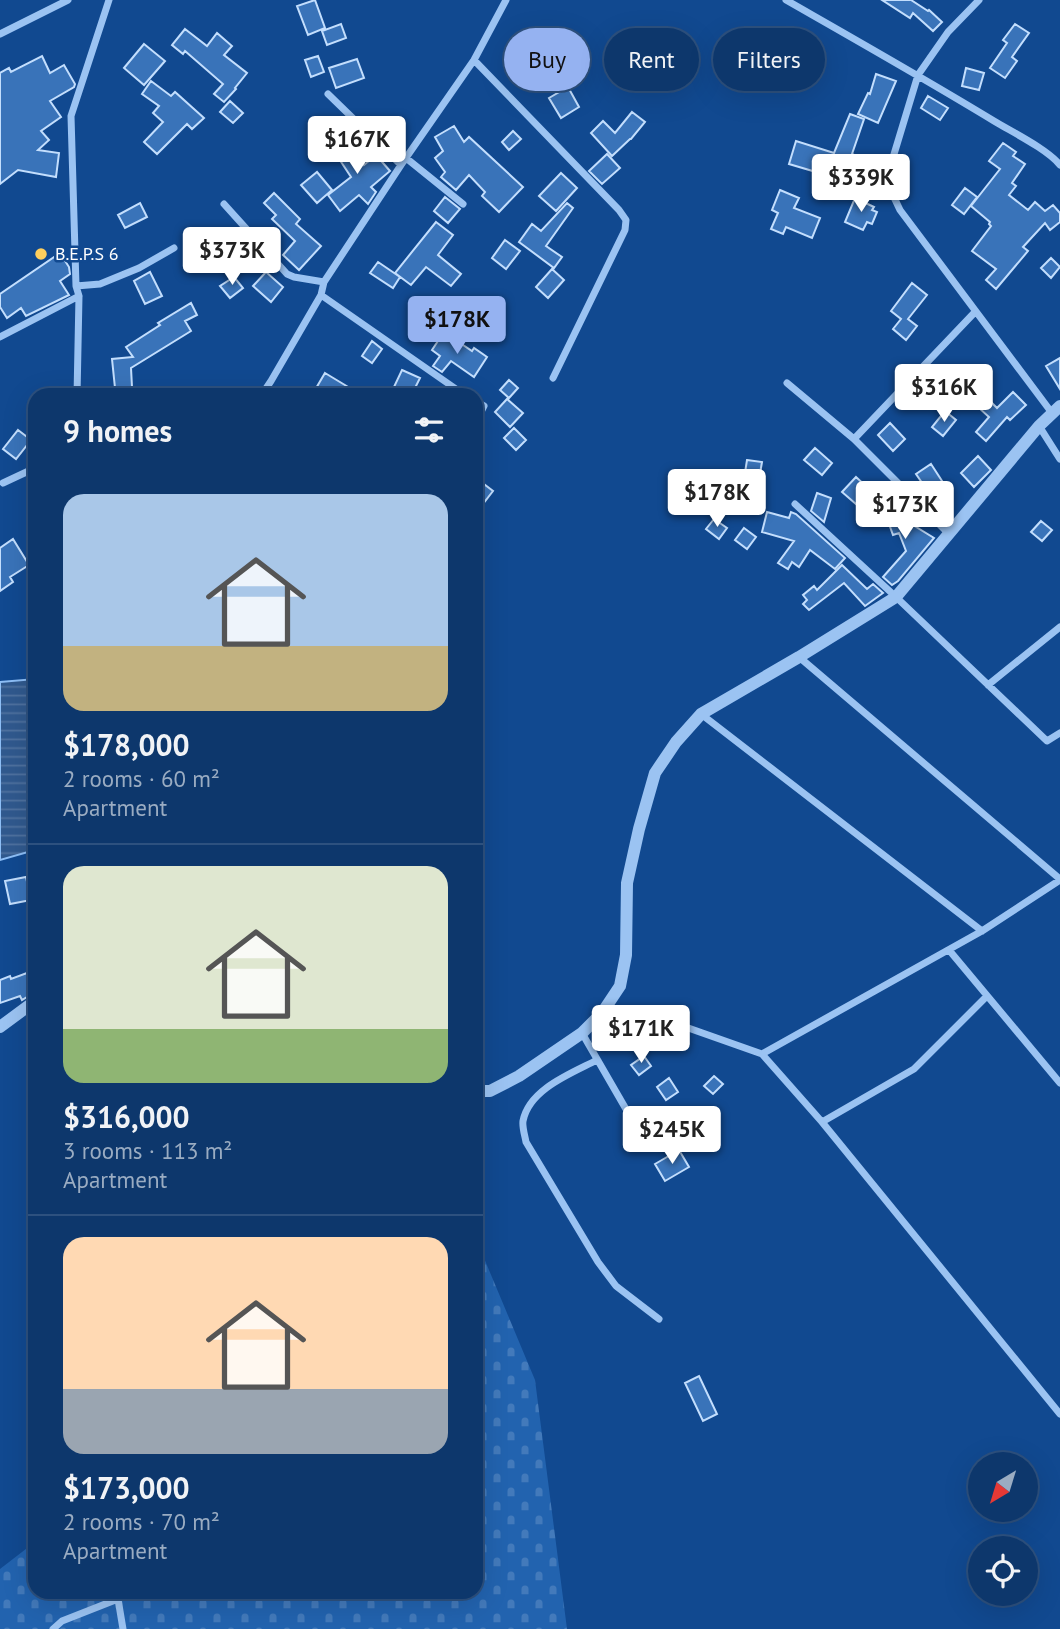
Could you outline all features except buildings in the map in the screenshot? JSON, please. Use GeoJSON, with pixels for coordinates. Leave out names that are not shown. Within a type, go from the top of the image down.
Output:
{"type":"FeatureCollection","features":[{"type":"Feature","properties":{"kind":"street"},"geometry":{"type":"LineString","coordinates":[[0,34],[68,0]]}},
{"type":"Feature","properties":{"kind":"street"},"geometry":{"type":"LineString","coordinates":[[77,388],[79,296],[76,286],[71,116],[109,0]]}},
{"type":"Feature","properties":{"kind":"street"},"geometry":{"type":"LineString","coordinates":[[266,388],[321,295],[324,282],[474,60],[506,0]]}},
{"type":"Feature","properties":{"kind":"street"},"geometry":{"type":"LineString","coordinates":[[786,0],[918,75],[1060,165]]}},
{"type":"Feature","properties":{"kind":"street"},"geometry":{"type":"LineString","coordinates":[[483,1091],[490,1091],[519,1076],[582,1032],[602,1013],[620,986],[626,955],[627,883],[639,829],[655,773],[676,742],[701,714],[896,597],[1039,426],[1056,410],[975,312],[900,210],[891,191],[888,174],[918,75],[948,32],[979,0]]}},
{"type":"Feature","properties":{"kind":"street"},"geometry":{"type":"LineString","coordinates":[[474,60],[620,210],[626,220],[625,230],[553,378]]}},
{"type":"Feature","properties":{"kind":"street"},"geometry":{"type":"LineString","coordinates":[[328,94],[401,165]]}},
{"type":"Feature","properties":{"kind":"street"},"geometry":{"type":"LineString","coordinates":[[406,158],[463,204]]}},
{"type":"Feature","properties":{"kind":"street"},"geometry":{"type":"LineString","coordinates":[[225,204],[287,274],[324,282]]}},
{"type":"Feature","properties":{"kind":"street"},"geometry":{"type":"LineString","coordinates":[[76,286],[100,284],[139,268],[174,248]]}},
{"type":"Feature","properties":{"kind":"street"},"geometry":{"type":"LineString","coordinates":[[321,295],[455,388]]}},
{"type":"Feature","properties":{"kind":"street"},"geometry":{"type":"LineString","coordinates":[[0,337],[79,296]]}},
{"type":"Feature","properties":{"kind":"street"},"geometry":{"type":"LineString","coordinates":[[853,439],[975,312]]}},
{"type":"Feature","properties":{"kind":"street"},"geometry":{"type":"LineString","coordinates":[[787,383],[853,439],[949,534]]}},
{"type":"Feature","properties":{"kind":"street"},"geometry":{"type":"LineString","coordinates":[[1039,426],[1060,459]]}},
{"type":"Feature","properties":{"kind":"street"},"geometry":{"type":"LineString","coordinates":[[3,483],[28,471]]}},
{"type":"Feature","properties":{"kind":"street"},"geometry":{"type":"LineString","coordinates":[[795,504],[1047,741],[1060,733]]}},
{"type":"Feature","properties":{"kind":"street"},"geometry":{"type":"LineString","coordinates":[[988,685],[1060,627]]}},
{"type":"Feature","properties":{"kind":"street"},"geometry":{"type":"LineString","coordinates":[[762,1054],[982,932],[1060,879],[799,656]]}},
{"type":"Feature","properties":{"kind":"street"},"geometry":{"type":"LineString","coordinates":[[701,714],[982,932]]}},
{"type":"Feature","properties":{"kind":"street"},"geometry":{"type":"LineString","coordinates":[[949,950],[1060,1083]]}},
{"type":"Feature","properties":{"kind":"street"},"geometry":{"type":"LineString","coordinates":[[822,1122],[914,1069],[988,996]]}},
{"type":"Feature","properties":{"kind":"street"},"geometry":{"type":"LineString","coordinates":[[0,1027],[28,1006]]}},
{"type":"Feature","properties":{"kind":"street"},"geometry":{"type":"LineString","coordinates":[[602,1013],[677,1024],[762,1054],[822,1122],[1060,1414]]}},
{"type":"Feature","properties":{"kind":"street"},"geometry":{"type":"LineString","coordinates":[[582,1032],[634,1122]]}},
{"type":"Feature","properties":{"kind":"street"},"geometry":{"type":"LineString","coordinates":[[597,1060],[547,1087],[528,1107],[522,1123],[526,1142],[615,1286],[659,1319]]}},
{"type":"Feature","properties":{"kind":"street"},"geometry":{"type":"LineString","coordinates":[[53,1629],[62,1620],[111,1599]]}},
{"type":"Feature","properties":{"kind":"street"},"geometry":{"type":"LineString","coordinates":[[118,1599],[123,1629]]}},
{"type":"Feature","properties":{"kind":"green space"},"geometry":{"type":"Polygon","coordinates":[[[483,1256],[535,1380],[567,1629],[0,1629],[0,1569],[28,1547],[28,1599],[483,1599],[483,1256]]]}},
{"type":"Feature","properties":{"kind":"shaded area"},"geometry":{"type":"Polygon","coordinates":[[[28,680],[28,852],[0,860],[0,682],[28,680]]]}},
{"type":"Feature","properties":{"kind":"place","name":"B.E.P.S 6"},"geometry":{"type":"Point","coordinates":[41,254]}}]}
